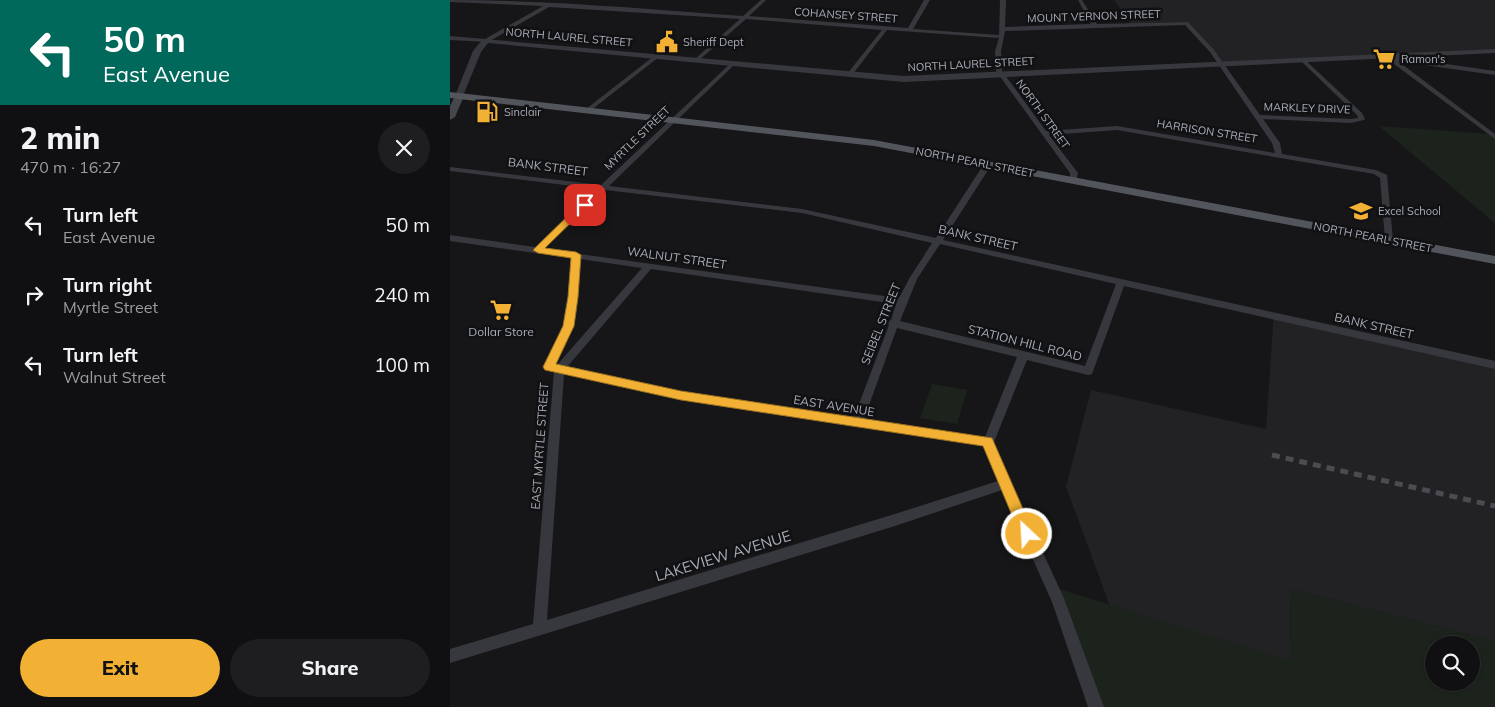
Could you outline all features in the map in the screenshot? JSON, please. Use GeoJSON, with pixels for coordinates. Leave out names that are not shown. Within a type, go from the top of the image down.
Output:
{"type":"FeatureCollection","features":[{"type":"Feature","properties":{"kind":"main road","name":"NORTH PEARL STREET"},"geometry":{"type":"LineString","coordinates":[[454,95],[874,143],[1495,260]]}},
{"type":"Feature","properties":{"kind":"main road"},"geometry":{"type":"LineString","coordinates":[[450,116],[454,95]]}},
{"type":"Feature","properties":{"kind":"street","name":"COHANSEY STREET"},"geometry":{"type":"LineString","coordinates":[[450,0],[744,17],[1002,37]]}},
{"type":"Feature","properties":{"kind":"street"},"geometry":{"type":"LineString","coordinates":[[523,0],[540,1],[548,5]]}},
{"type":"Feature","properties":{"kind":"street"},"geometry":{"type":"LineString","coordinates":[[697,60],[764,0]]}},
{"type":"Feature","properties":{"kind":"street"},"geometry":{"type":"LineString","coordinates":[[910,30],[928,0]]}},
{"type":"Feature","properties":{"kind":"street","name":"NORTH STREET"},"geometry":{"type":"LineString","coordinates":[[1003,0],[999,71],[1071,168],[1074,173],[1073,180]]}},
{"type":"Feature","properties":{"kind":"street"},"geometry":{"type":"LineString","coordinates":[[1080,0],[1095,26]]}},
{"type":"Feature","properties":{"kind":"street"},"geometry":{"type":"LineString","coordinates":[[454,95],[477,51],[486,41],[548,5]]}},
{"type":"Feature","properties":{"kind":"street","name":"MOUNT VERNON STREET"},"geometry":{"type":"LineString","coordinates":[[1002,29],[1178,22],[1187,24],[1202,39],[1220,64]]}},
{"type":"Feature","properties":{"kind":"street"},"geometry":{"type":"LineString","coordinates":[[850,74],[886,28]]}},
{"type":"Feature","properties":{"kind":"street","name":"NORTH LAUREL STREET"},"geometry":{"type":"LineString","coordinates":[[450,38],[904,79],[1495,50]]}},
{"type":"Feature","properties":{"kind":"street"},"geometry":{"type":"LineString","coordinates":[[1495,73],[1417,62],[1397,55],[1396,63],[1495,137]]}},
{"type":"Feature","properties":{"kind":"street"},"geometry":{"type":"LineString","coordinates":[[588,110],[656,57]]}},
{"type":"Feature","properties":{"kind":"street","name":"MARKLEY DRIVE"},"geometry":{"type":"LineString","coordinates":[[1258,117],[1351,121],[1362,119],[1360,114],[1303,60]]}},
{"type":"Feature","properties":{"kind":"street","name":"MYRTLE STREET"},"geometry":{"type":"LineString","coordinates":[[538,250],[732,64]]}},
{"type":"Feature","properties":{"kind":"street"},"geometry":{"type":"LineString","coordinates":[[1220,64],[1276,143],[1279,155]]}},
{"type":"Feature","properties":{"kind":"street","name":"HARRISON STREET"},"geometry":{"type":"LineString","coordinates":[[1044,133],[1117,128],[1376,172],[1384,177],[1389,240]]}},
{"type":"Feature","properties":{"kind":"street","name":"SEIBEL STREET"},"geometry":{"type":"LineString","coordinates":[[856,423],[892,323],[913,279],[939,242],[988,164]]}},
{"type":"Feature","properties":{"kind":"street","name":"BANK STREET"},"geometry":{"type":"LineString","coordinates":[[450,169],[802,211],[1495,366]]}},
{"type":"Feature","properties":{"kind":"street","name":"WALNUT STREET"},"geometry":{"type":"LineString","coordinates":[[450,238],[902,302]]}},
{"type":"Feature","properties":{"kind":"street"},"geometry":{"type":"LineString","coordinates":[[559,370],[549,367],[568,326],[573,297],[576,255]]}},
{"type":"Feature","properties":{"kind":"street","name":"EAST MYRTLE STREET"},"geometry":{"type":"LineString","coordinates":[[539,629],[546,564],[559,370],[648,267]]}},
{"type":"Feature","properties":{"kind":"street","name":"STATION HILL ROAD"},"geometry":{"type":"LineString","coordinates":[[892,323],[1088,371],[1122,282]]}},
{"type":"Feature","properties":{"kind":"street"},"geometry":{"type":"LineString","coordinates":[[1023,356],[988,442],[1004,484],[1058,601],[1096,707]]}},
{"type":"Feature","properties":{"kind":"street","name":"EAST AVENUE"},"geometry":{"type":"LineString","coordinates":[[559,370],[681,396],[988,442]]}},
{"type":"Feature","properties":{"kind":"street","name":"LAKEVIEW AVENUE"},"geometry":{"type":"LineString","coordinates":[[450,656],[898,519],[1004,484]]}},
{"type":"Feature","properties":{"kind":"shaded area"},"geometry":{"type":"Polygon","coordinates":[[[1114,0],[1495,0],[1495,51],[1221,64],[1187,24],[1178,22],[1131,24],[1114,0]]]}},
{"type":"Feature","properties":{"kind":"shaded area"},"geometry":{"type":"Polygon","coordinates":[[[1379,126],[1491,134],[1495,137],[1495,223],[1379,126]]]}},
{"type":"Feature","properties":{"kind":"shaded area"},"geometry":{"type":"Polygon","coordinates":[[[1274,312],[1495,361],[1495,641],[1290,589],[1291,662],[1110,606],[1066,487],[1091,390],[1266,429],[1274,312]]]}},
{"type":"Feature","properties":{"kind":"shaded area"},"geometry":{"type":"Polygon","coordinates":[[[932,384],[967,390],[957,424],[920,418],[932,384]]]}},
{"type":"Feature","properties":{"kind":"shaded area"},"geometry":{"type":"Polygon","coordinates":[[[1056,588],[1291,661],[1290,589],[1475,636],[1425,636],[1425,691],[1480,691],[1480,637],[1495,641],[1495,707],[1104,707],[1056,588]]]}},
{"type":"Feature","properties":{"kind":"railway"},"geometry":{"type":"LineString","coordinates":[[1272,455],[1495,506]]}},
{"type":"Feature","properties":{"kind":"place","name":"Sheriff Dept"},"geometry":{"type":"Point","coordinates":[667,42]}},
{"type":"Feature","properties":{"kind":"place","name":"Ramon's"},"geometry":{"type":"Point","coordinates":[1384,59]}},
{"type":"Feature","properties":{"kind":"place","name":"Sinclair"},"geometry":{"type":"Point","coordinates":[487,112]}},
{"type":"Feature","properties":{"kind":"place","name":"Excel School"},"geometry":{"type":"Point","coordinates":[1361,211]}},
{"type":"Feature","properties":{"kind":"place","name":"Dollar Store"},"geometry":{"type":"Point","coordinates":[501,310]}},
{"type":"Feature","properties":{"kind":"route"},"geometry":{"type":"LineString","coordinates":[[585,205],[538,250],[576,255],[570,320],[566,334],[549,367],[681,396],[988,442],[993,458],[1027,534]]}}]}
